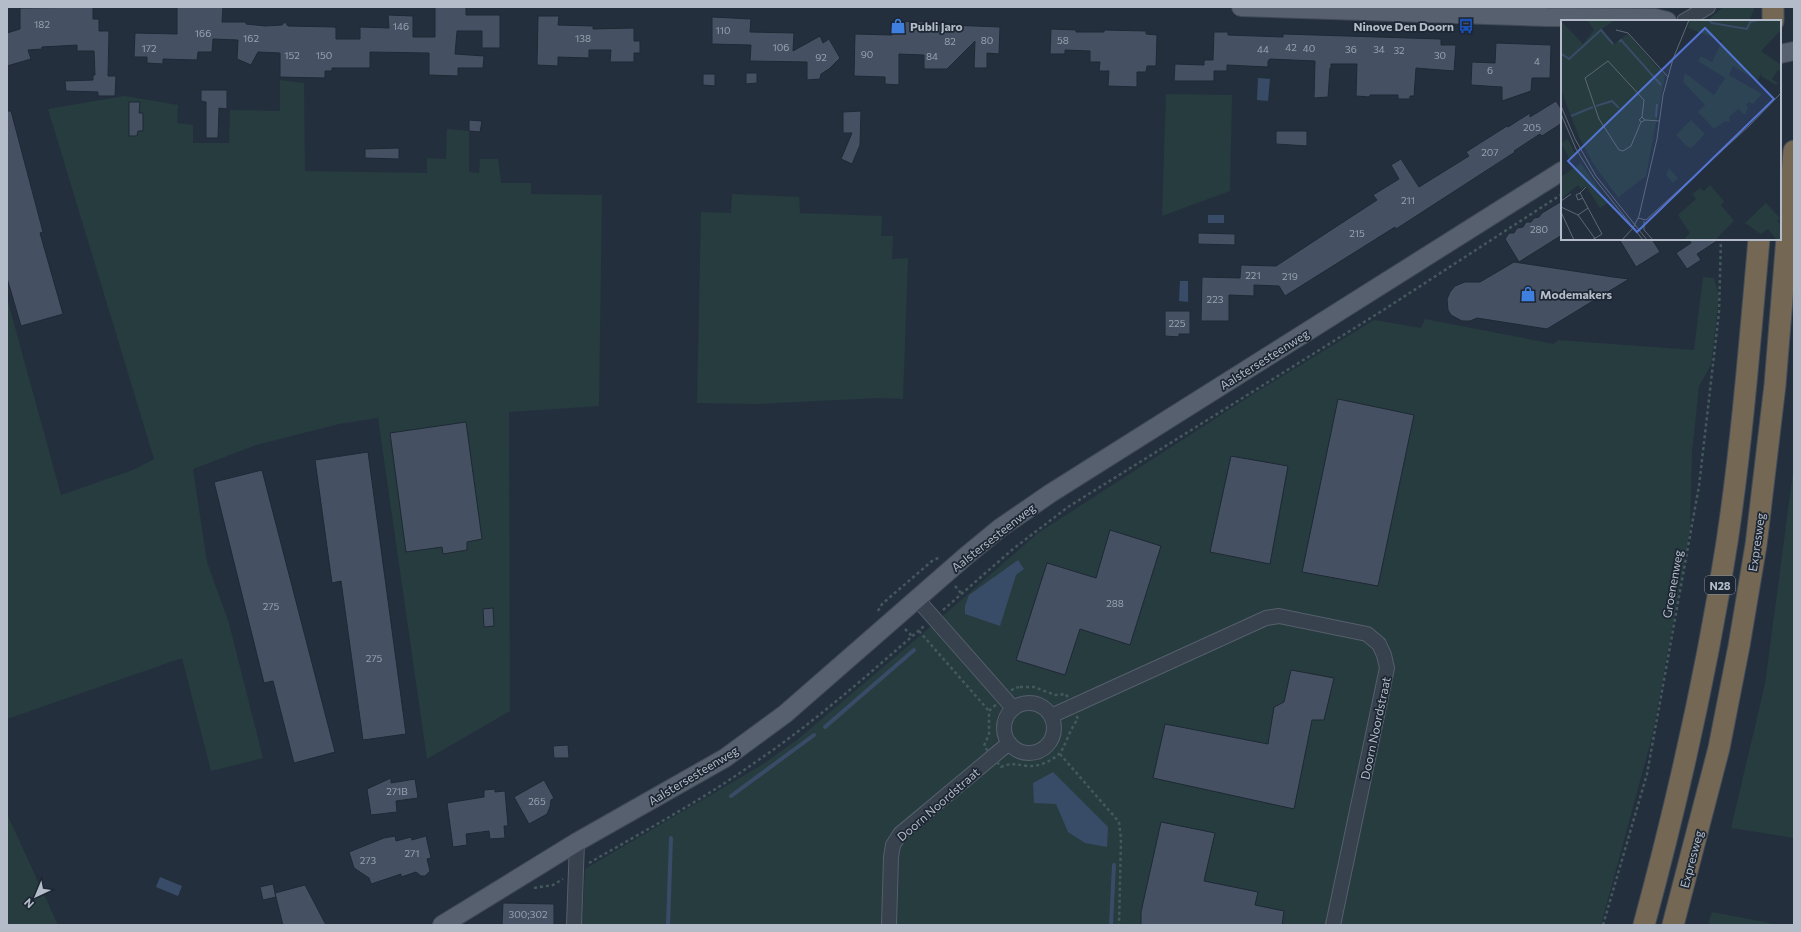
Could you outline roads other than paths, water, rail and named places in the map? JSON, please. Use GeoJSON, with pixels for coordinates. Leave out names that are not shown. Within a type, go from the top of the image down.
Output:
{"type":"FeatureCollection","features":[{"type":"Feature","properties":{"kind":"highway"},"geometry":{"type":"LineString","coordinates":[[1773,7],[1773,20]]}},
{"type":"Feature","properties":{"kind":"highway","name":"Expresweg"},"geometry":{"type":"LineString","coordinates":[[1673,925],[1719,748],[1739,646],[1756,545],[1776,378],[1794,151]]}},
{"type":"Feature","properties":{"kind":"highway","name":"N28"},"geometry":{"type":"LineString","coordinates":[[1644,925],[1678,794],[1710,642],[1727,541],[1747,376],[1759,240]]}},
{"type":"Feature","properties":{"kind":"main road"},"geometry":{"type":"LineString","coordinates":[[1241,7],[1546,17],[1656,18],[1663,20]]}},
{"type":"Feature","properties":{"kind":"main road"},"geometry":{"type":"LineString","coordinates":[[1781,54],[1794,51]]}},
{"type":"Feature","properties":{"kind":"main road","name":"Aalstersesteenweg"},"geometry":{"type":"LineString","coordinates":[[442,925],[577,842],[725,758],[785,714],[994,533],[1051,493],[1561,172]]}},
{"type":"Feature","properties":{"kind":"street"},"geometry":{"type":"LineString","coordinates":[[1686,20],[1708,7]]}},
{"type":"Feature","properties":{"kind":"street"},"geometry":{"type":"LineString","coordinates":[[918,600],[1008,703],[1020,704],[1028,702],[1042,706],[1051,716],[1054,723],[1052,737],[1048,744],[1040,750],[1024,752],[1017,750],[1009,743],[1005,735],[1004,726],[1008,703]]}},
{"type":"Feature","properties":{"kind":"street","name":"Doorn Noordstraat"},"geometry":{"type":"LineString","coordinates":[[1051,716],[1266,618],[1279,616],[1367,634],[1379,644],[1384,655],[1387,668],[1333,925]]}},
{"type":"Feature","properties":{"kind":"street","name":"Doorn Noordstraat"},"geometry":{"type":"LineString","coordinates":[[889,925],[891,858],[893,845],[900,834],[997,762],[1009,743]]}},
{"type":"Feature","properties":{"kind":"street"},"geometry":{"type":"LineString","coordinates":[[574,925],[577,842]]}},
{"type":"Feature","properties":{"kind":"water"},"geometry":{"type":"Polygon","coordinates":[[[1258,78],[1270,79],[1268,101],[1257,100],[1258,78]]]}},
{"type":"Feature","properties":{"kind":"water"},"geometry":{"type":"Polygon","coordinates":[[[1208,215],[1224,215],[1224,223],[1208,223],[1208,215]]]}},
{"type":"Feature","properties":{"kind":"water"},"geometry":{"type":"Polygon","coordinates":[[[1180,281],[1188,281],[1188,302],[1179,301],[1180,281]]]}},
{"type":"Feature","properties":{"kind":"water"},"geometry":{"type":"Polygon","coordinates":[[[1018,560],[1024,569],[1016,575],[1000,626],[965,614],[965,606],[969,595],[1018,560]]]}},
{"type":"Feature","properties":{"kind":"water"},"geometry":{"type":"Polygon","coordinates":[[[1053,772],[1108,827],[1107,847],[1085,843],[1068,832],[1056,804],[1034,803],[1033,783],[1053,772]]]}},
{"type":"Feature","properties":{"kind":"water"},"geometry":{"type":"Polygon","coordinates":[[[160,877],[182,886],[178,896],[156,887],[160,877]]]}},
{"type":"Feature","properties":{"kind":"waterway"},"geometry":{"type":"LineString","coordinates":[[825,727],[914,650]]}},
{"type":"Feature","properties":{"kind":"waterway"},"geometry":{"type":"LineString","coordinates":[[731,796],[814,735]]}},
{"type":"Feature","properties":{"kind":"waterway"},"geometry":{"type":"LineString","coordinates":[[668,925],[671,838]]}},
{"type":"Feature","properties":{"kind":"waterway"},"geometry":{"type":"LineString","coordinates":[[1111,925],[1114,865]]}},
{"type":"Feature","properties":{"kind":"place","name":"Publi Jaro"},"geometry":{"type":"Point","coordinates":[898,26]}},
{"type":"Feature","properties":{"kind":"place","name":"Ninove Den Doorn"},"geometry":{"type":"Point","coordinates":[1466,26]}},
{"type":"Feature","properties":{"kind":"place","name":"Modemakers"},"geometry":{"type":"Point","coordinates":[1528,294]}}]}
